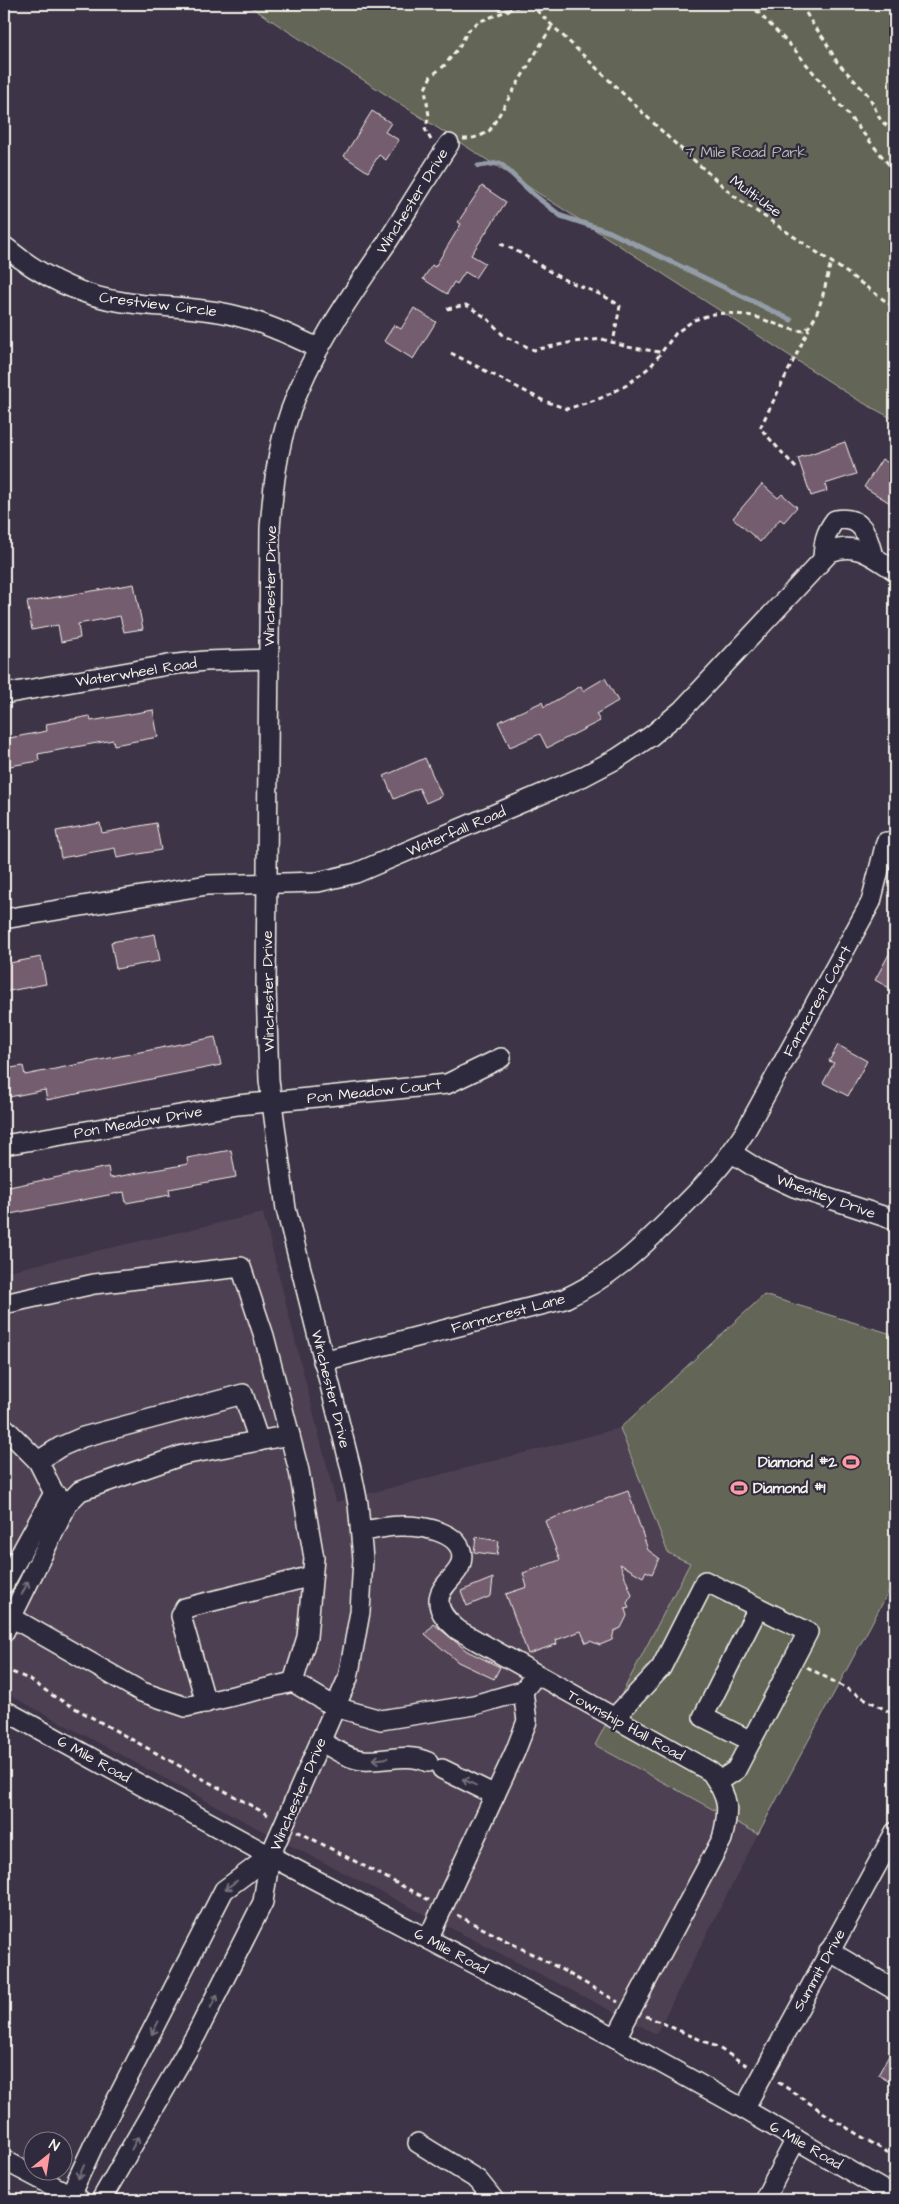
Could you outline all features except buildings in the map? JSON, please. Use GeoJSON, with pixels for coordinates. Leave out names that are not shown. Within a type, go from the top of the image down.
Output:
{"type":"FeatureCollection","features":[{"type":"Feature","properties":{"kind":"street","name":"Winchester Drive"},"geometry":{"type":"LineString","coordinates":[[101,2200],[196,2035],[263,1902],[270,1856],[348,1678],[356,1641],[362,1586],[361,1532],[351,1469],[286,1209],[272,1102],[266,987],[270,528],[276,470],[290,412],[318,348],[337,316],[413,202],[445,149]]}},
{"type":"Feature","properties":{"kind":"street","name":"Crestview Circle"},"geometry":{"type":"LineString","coordinates":[[4,246],[33,268],[66,286],[94,296],[124,303],[233,315],[266,324],[318,348]]}},
{"type":"Feature","properties":{"kind":"street"},"geometry":{"type":"LineString","coordinates":[[823,558],[824,539],[828,529],[835,520],[846,518],[858,523],[867,534],[873,556]]}},
{"type":"Feature","properties":{"kind":"street","name":"Waterfall Road"},"geometry":{"type":"LineString","coordinates":[[4,919],[207,885],[318,882],[356,873],[582,777],[618,758],[651,736],[682,710],[830,552],[844,548],[861,549],[895,571]]}},
{"type":"Feature","properties":{"kind":"street","name":"Waterwheel Road"},"geometry":{"type":"LineString","coordinates":[[4,694],[168,665],[206,661],[270,659]]}},
{"type":"Feature","properties":{"kind":"street","name":"Farmcrest Court"},"geometry":{"type":"LineString","coordinates":[[732,1153],[871,902],[886,842]]}},
{"type":"Feature","properties":{"kind":"street","name":"Pon Meadow Court"},"geometry":{"type":"LineString","coordinates":[[272,1102],[447,1084],[501,1058]]}},
{"type":"Feature","properties":{"kind":"street","name":"Pon Meadow Drive"},"geometry":{"type":"LineString","coordinates":[[4,1145],[238,1105],[272,1102]]}},
{"type":"Feature","properties":{"kind":"street","name":"Wheatley Drive"},"geometry":{"type":"LineString","coordinates":[[732,1153],[762,1172],[794,1187],[895,1220]]}},
{"type":"Feature","properties":{"kind":"street","name":"Farmcrest Lane"},"geometry":{"type":"LineString","coordinates":[[323,1361],[546,1305],[586,1288],[613,1272],[632,1256],[710,1180],[732,1153]]}},
{"type":"Feature","properties":{"kind":"street"},"geometry":{"type":"LineString","coordinates":[[4,1304],[94,1284],[241,1266],[264,1336],[290,1435],[299,1471],[314,1558],[307,1637],[293,1682]]}},
{"type":"Feature","properties":{"kind":"street"},"geometry":{"type":"LineString","coordinates":[[38,1461],[60,1447],[83,1437],[243,1394],[259,1441]]}},
{"type":"Feature","properties":{"kind":"street"},"geometry":{"type":"LineString","coordinates":[[5,1431],[38,1461],[61,1498]]}},
{"type":"Feature","properties":{"kind":"street"},"geometry":{"type":"LineString","coordinates":[[4,1584],[61,1498],[183,1456],[290,1435]]}},
{"type":"Feature","properties":{"kind":"street"},"geometry":{"type":"LineString","coordinates":[[61,1498],[6,1621],[142,1692],[186,1707],[293,1682],[335,1707],[381,1720],[474,1705],[523,1691],[536,1674]]}},
{"type":"Feature","properties":{"kind":"street","name":"Township Hall Road"},"geometry":{"type":"LineString","coordinates":[[361,1532],[402,1526],[444,1533],[458,1544],[462,1550],[461,1564],[440,1592],[439,1603],[445,1617],[458,1630],[711,1772],[723,1790],[728,1815],[722,1838],[616,2038]]}},
{"type":"Feature","properties":{"kind":"street"},"geometry":{"type":"LineString","coordinates":[[206,1703],[181,1616],[185,1608],[312,1576]]}},
{"type":"Feature","properties":{"kind":"street"},"geometry":{"type":"LineString","coordinates":[[614,1718],[661,1668],[706,1581],[808,1632],[736,1770],[718,1782]]}},
{"type":"Feature","properties":{"kind":"street"},"geometry":{"type":"LineString","coordinates":[[751,1742],[702,1717],[758,1608]]}},
{"type":"Feature","properties":{"kind":"street"},"geometry":{"type":"LineString","coordinates":[[428,1939],[527,1721],[523,1691]]}},
{"type":"Feature","properties":{"kind":"street","name":"6 Mile Road"},"geometry":{"type":"LineString","coordinates":[[4,1710],[270,1856],[616,2038],[744,2109],[895,2197]]}},
{"type":"Feature","properties":{"kind":"street"},"geometry":{"type":"LineString","coordinates":[[320,1742],[360,1760],[370,1761],[410,1756],[435,1765],[495,1795]]}},
{"type":"Feature","properties":{"kind":"street","name":"Summit Drive"},"geometry":{"type":"LineString","coordinates":[[744,2109],[895,1832]]}},
{"type":"Feature","properties":{"kind":"street","name":"Winchester Drive"},"geometry":{"type":"LineString","coordinates":[[73,2199],[94,2144],[224,1890],[270,1856]]}},
{"type":"Feature","properties":{"kind":"street"},"geometry":{"type":"LineString","coordinates":[[829,1951],[895,1990]]}},
{"type":"Feature","properties":{"kind":"street"},"geometry":{"type":"LineString","coordinates":[[764,2200],[796,2139]]}},
{"type":"Feature","properties":{"kind":"street"},"geometry":{"type":"LineString","coordinates":[[418,2143],[478,2180],[494,2200]]}},
{"type":"Feature","properties":{"kind":"street"},"geometry":{"type":"LineString","coordinates":[[4,2160],[73,2199]]}},
{"type":"Feature","properties":{"kind":"path"},"geometry":{"type":"LineString","coordinates":[[488,4],[509,12]]}},
{"type":"Feature","properties":{"kind":"path"},"geometry":{"type":"LineString","coordinates":[[524,4],[509,12],[478,22],[467,32],[453,56],[431,76],[427,83],[426,95],[429,116],[425,129],[428,137],[445,149],[462,139],[485,134],[490,130],[553,24]]}},
{"type":"Feature","properties":{"kind":"path","name":"Multi-Use"},"geometry":{"type":"LineString","coordinates":[[530,4],[553,24],[668,137],[734,196],[895,308]]}},
{"type":"Feature","properties":{"kind":"path"},"geometry":{"type":"LineString","coordinates":[[750,4],[794,49],[895,172]]}},
{"type":"Feature","properties":{"kind":"path"},"geometry":{"type":"LineString","coordinates":[[806,4],[806,13],[837,62],[869,96],[881,121],[895,132]]}},
{"type":"Feature","properties":{"kind":"path"},"geometry":{"type":"LineString","coordinates":[[500,244],[515,248],[534,263],[620,306],[613,343]]}},
{"type":"Feature","properties":{"kind":"path"},"geometry":{"type":"LineString","coordinates":[[796,468],[760,428],[816,314],[831,262]]}},
{"type":"Feature","properties":{"kind":"path"},"geometry":{"type":"LineString","coordinates":[[447,309],[466,305],[487,318],[504,336],[534,350],[602,339],[660,352]]}},
{"type":"Feature","properties":{"kind":"path"},"geometry":{"type":"LineString","coordinates":[[451,353],[542,400],[566,409],[601,398],[627,385],[651,366],[676,333],[694,320],[714,314],[728,313],[753,316],[790,329],[804,330],[810,326]]}},
{"type":"Feature","properties":{"kind":"path"},"geometry":{"type":"LineString","coordinates":[[794,1659],[895,1714]]}},
{"type":"Feature","properties":{"kind":"shaded area"},"geometry":{"type":"Polygon","coordinates":[[[263,1213],[336,1502],[620,1428],[668,1553],[690,1563],[595,1745],[758,1834],[656,2034],[257,1828],[4,1692],[4,1272],[263,1213]]]}},
{"type":"Feature","properties":{"kind":"green space","name":"7 Mile Road Park"},"geometry":{"type":"Polygon","coordinates":[[[246,4],[895,4],[895,420],[858,400],[246,4]]]}},
{"type":"Feature","properties":{"kind":"green space"},"geometry":{"type":"Polygon","coordinates":[[[764,1295],[895,1335],[895,1580],[758,1834],[595,1745],[690,1563],[668,1553],[620,1428],[764,1295]]]}},
{"type":"Feature","properties":{"kind":"waterway"},"geometry":{"type":"LineString","coordinates":[[478,166],[500,163],[533,194],[561,216],[610,232],[791,320]]}},
{"type":"Feature","properties":{"kind":"place","name":"Diamond #2"},"geometry":{"type":"Point","coordinates":[851,1462]}},
{"type":"Feature","properties":{"kind":"place","name":"Diamond #1"},"geometry":{"type":"Point","coordinates":[739,1488]}}]}
